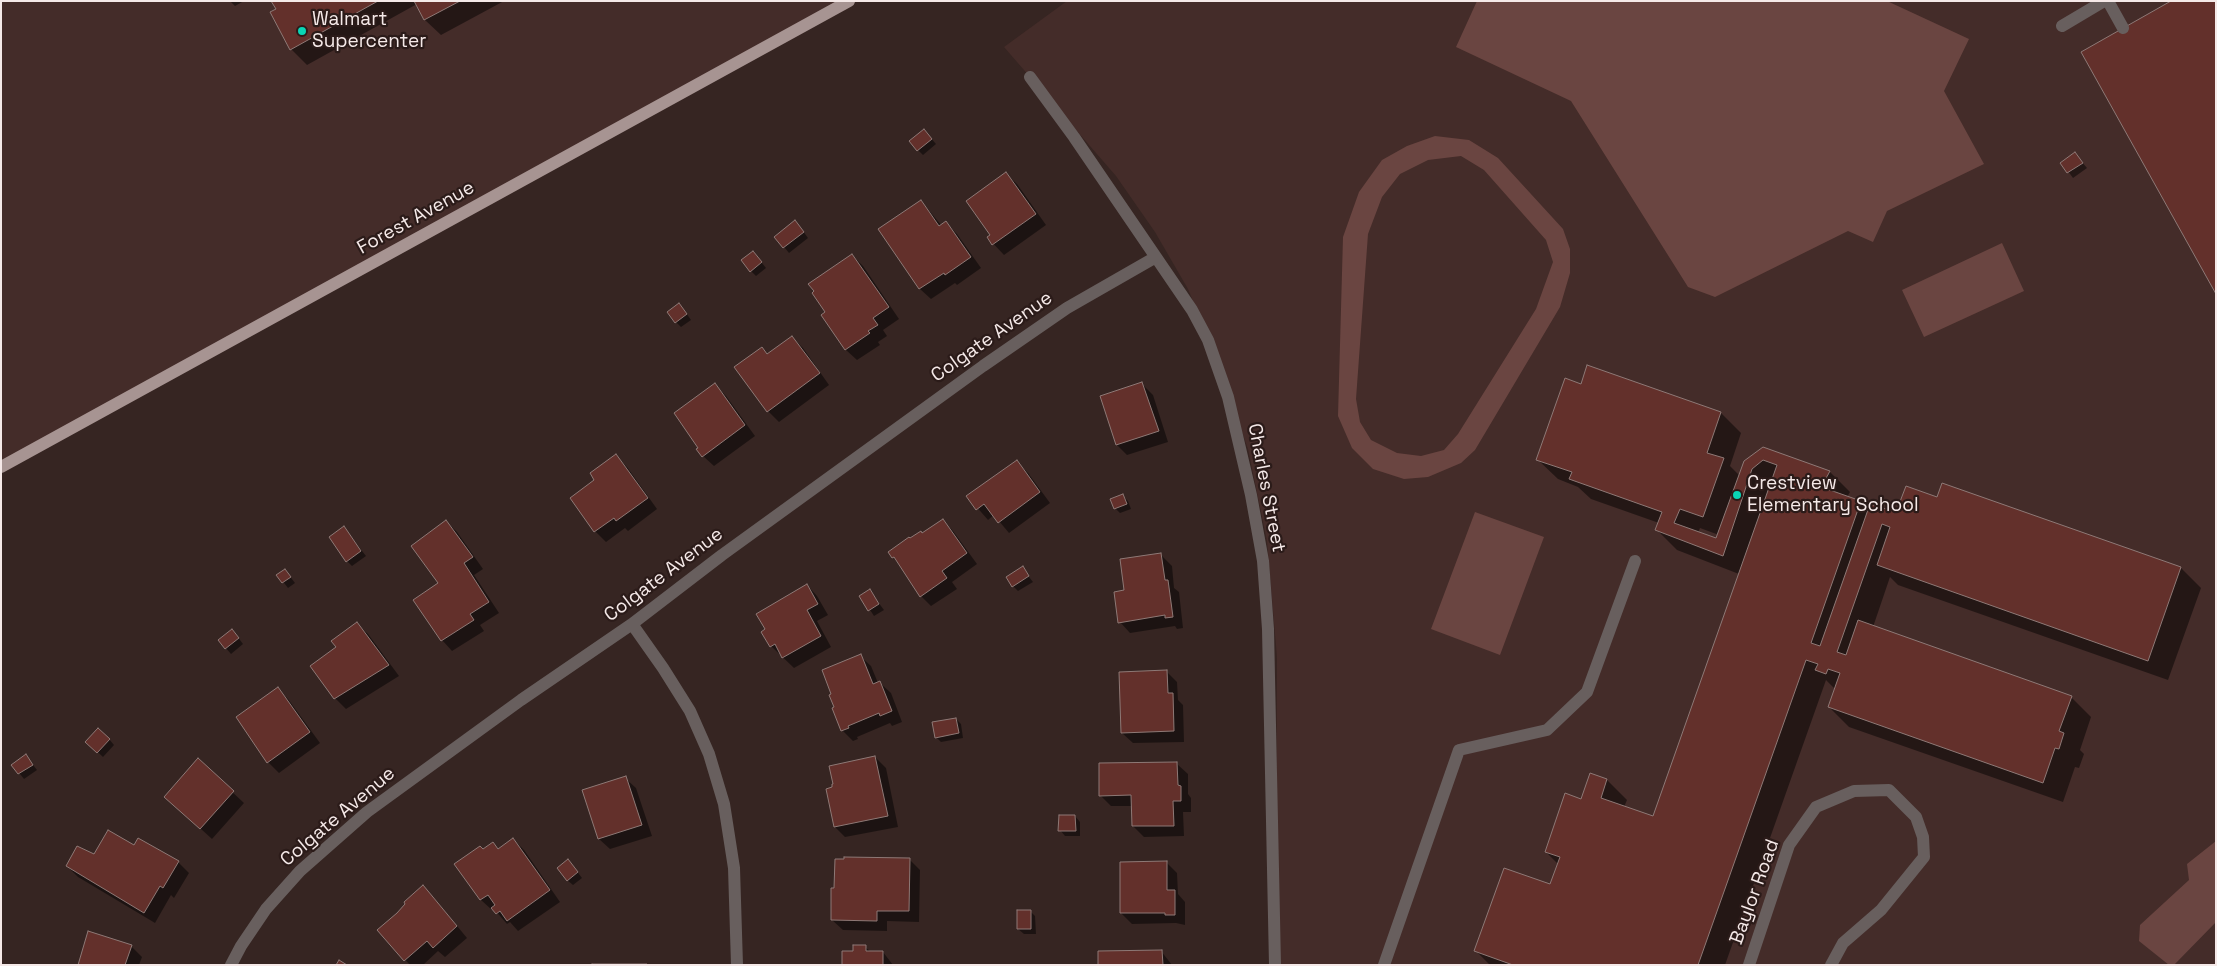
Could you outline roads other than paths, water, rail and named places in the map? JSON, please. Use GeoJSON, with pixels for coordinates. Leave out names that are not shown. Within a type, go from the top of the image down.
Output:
{"type":"FeatureCollection","features":[{"type":"Feature","properties":{"kind":"main road","name":"Forest Avenue"},"geometry":{"type":"LineString","coordinates":[[1,467],[849,1]]}},
{"type":"Feature","properties":{"kind":"street"},"geometry":{"type":"LineString","coordinates":[[2062,26],[2104,1]]}},
{"type":"Feature","properties":{"kind":"street"},"geometry":{"type":"LineString","coordinates":[[2108,1],[2123,28]]}},
{"type":"Feature","properties":{"kind":"street","name":"Charles Street"},"geometry":{"type":"LineString","coordinates":[[1030,77],[1074,137],[1192,310],[1208,340],[1228,397],[1251,495],[1263,561],[1268,629],[1275,965]]}},
{"type":"Feature","properties":{"kind":"street","name":"Colgate Avenue"},"geometry":{"type":"LineString","coordinates":[[232,965],[240,946],[266,908],[300,871],[367,812],[521,700],[632,624],[722,555],[983,366],[1066,308],[1156,257]]}},
{"type":"Feature","properties":{"kind":"street"},"geometry":{"type":"LineString","coordinates":[[1384,965],[1459,750],[1547,730],[1587,692],[1635,561]]}},
{"type":"Feature","properties":{"kind":"street"},"geometry":{"type":"LineString","coordinates":[[632,624],[690,711],[709,754],[724,804],[734,868],[737,965]]}},
{"type":"Feature","properties":{"kind":"street","name":"Baylor Road"},"geometry":{"type":"LineString","coordinates":[[1749,965],[1789,845],[1816,807],[1854,791],[1889,790],[1916,817],[1923,837],[1924,857],[1881,910],[1844,943],[1831,965]]}},
{"type":"Feature","properties":{"kind":"place","name":"Walmart Supercenter"},"geometry":{"type":"Point","coordinates":[302,31]}},
{"type":"Feature","properties":{"kind":"place","name":"Crestview Elementary School"},"geometry":{"type":"Point","coordinates":[1737,495]}}]}
